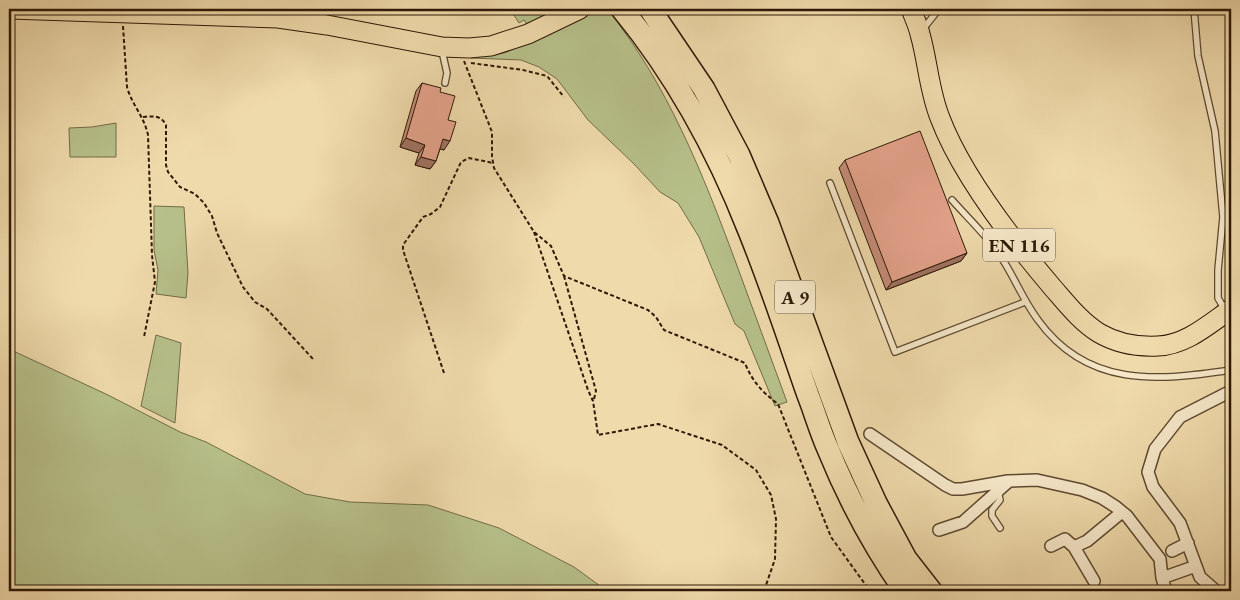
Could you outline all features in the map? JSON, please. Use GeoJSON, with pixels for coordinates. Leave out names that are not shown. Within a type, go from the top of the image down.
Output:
{"type":"FeatureCollection","features":[{"type":"Feature","properties":{"kind":"highway","name":"A 9"},"geometry":{"type":"LineString","coordinates":[[622,9],[640,30],[683,97],[719,163],[749,231],[828,448],[858,514],[891,571],[905,591]]}},
{"type":"Feature","properties":{"kind":"highway","name":"A 9"},"geometry":{"type":"LineString","coordinates":[[650,9],[704,90],[739,155],[768,223],[848,442],[876,503],[906,559],[930,591]]}},
{"type":"Feature","properties":{"kind":"main road"},"geometry":{"type":"LineString","coordinates":[[9,9],[278,18],[327,25],[455,52],[492,46],[528,34],[580,9]]}},
{"type":"Feature","properties":{"kind":"main road","name":"EN 116"},"geometry":{"type":"LineString","coordinates":[[911,9],[920,32],[935,104],[955,152],[991,207],[1029,259],[1064,301],[1085,322],[1096,332],[1112,339],[1133,344],[1159,346],[1185,339],[1229,311]]}},
{"type":"Feature","properties":{"kind":"street"},"geometry":{"type":"LineString","coordinates":[[1216,591],[1202,579],[1179,520],[1151,484],[1148,472],[1154,451],[1183,415],[1231,391]]}},
{"type":"Feature","properties":{"kind":"street"},"geometry":{"type":"LineString","coordinates":[[870,434],[953,489],[1028,480],[1045,481],[1082,490],[1110,503],[1122,512],[1160,559],[1162,578],[1166,591]]}},
{"type":"Feature","properties":{"kind":"street"},"geometry":{"type":"LineString","coordinates":[[939,530],[963,522],[1008,482]]}},
{"type":"Feature","properties":{"kind":"street"},"geometry":{"type":"LineString","coordinates":[[1074,547],[1087,541],[1122,512]]}},
{"type":"Feature","properties":{"kind":"street"},"geometry":{"type":"LineString","coordinates":[[1051,546],[1065,538],[1074,547],[1094,581]]}},
{"type":"Feature","properties":{"kind":"street"},"geometry":{"type":"LineString","coordinates":[[1172,551],[1188,543]]}},
{"type":"Feature","properties":{"kind":"street"},"geometry":{"type":"LineString","coordinates":[[1162,578],[1196,566]]}},
{"type":"Feature","properties":{"kind":"lane"},"geometry":{"type":"LineString","coordinates":[[920,32],[939,9]]}},
{"type":"Feature","properties":{"kind":"lane"},"geometry":{"type":"LineString","coordinates":[[1194,9],[1198,56],[1215,131],[1223,217],[1218,270],[1218,298],[1229,311]]}},
{"type":"Feature","properties":{"kind":"lane"},"geometry":{"type":"LineString","coordinates":[[445,83],[455,52]]}},
{"type":"Feature","properties":{"kind":"lane"},"geometry":{"type":"LineString","coordinates":[[830,183],[895,352],[1025,302]]}},
{"type":"Feature","properties":{"kind":"lane"},"geometry":{"type":"LineString","coordinates":[[952,200],[998,252],[1025,302],[1043,327],[1065,349],[1081,360],[1106,371],[1161,378],[1231,370]]}},
{"type":"Feature","properties":{"kind":"lane"},"geometry":{"type":"LineString","coordinates":[[998,491],[1000,500],[992,510],[992,516],[1000,528]]}},
{"type":"Feature","properties":{"kind":"path"},"geometry":{"type":"LineString","coordinates":[[124,13],[127,88],[143,117],[148,135],[152,255],[155,282],[144,337]]}},
{"type":"Feature","properties":{"kind":"path"},"geometry":{"type":"LineString","coordinates":[[455,52],[547,76],[564,97]]}},
{"type":"Feature","properties":{"kind":"path"},"geometry":{"type":"LineString","coordinates":[[455,52],[492,132],[494,168],[534,232],[588,390],[594,401]]}},
{"type":"Feature","properties":{"kind":"path"},"geometry":{"type":"LineString","coordinates":[[143,117],[156,116],[163,119],[166,125],[168,172],[180,187],[194,194],[204,203],[212,216],[217,232],[243,287],[255,302],[267,309],[312,359]]}},
{"type":"Feature","properties":{"kind":"path"},"geometry":{"type":"LineString","coordinates":[[444,373],[403,250],[403,244],[423,217],[440,207],[461,162],[469,158],[493,163]]}},
{"type":"Feature","properties":{"kind":"path"},"geometry":{"type":"LineString","coordinates":[[534,232],[551,246],[564,276],[596,392],[594,401],[598,435],[658,424],[722,445],[756,470],[771,495],[776,519],[775,560],[764,591]]}},
{"type":"Feature","properties":{"kind":"path"},"geometry":{"type":"LineString","coordinates":[[564,276],[648,310],[656,317],[664,330],[745,363],[753,381],[764,394],[778,404],[831,537],[870,591]]}},
{"type":"Feature","properties":{"kind":"green space"},"geometry":{"type":"Polygon","coordinates":[[[510,9],[607,9],[628,38],[648,67],[682,130],[697,163],[787,402],[775,406],[744,331],[735,324],[699,237],[678,203],[660,192],[588,120],[557,79],[539,67],[521,60],[471,58],[504,53],[537,40],[524,20],[519,23],[510,9]]]}},
{"type":"Feature","properties":{"kind":"green space"},"geometry":{"type":"Polygon","coordinates":[[[116,123],[116,157],[70,157],[69,128],[116,123]]]}},
{"type":"Feature","properties":{"kind":"green space"},"geometry":{"type":"Polygon","coordinates":[[[154,206],[184,207],[188,273],[186,298],[156,294],[158,270],[154,250],[154,206]]]}},
{"type":"Feature","properties":{"kind":"green space"},"geometry":{"type":"Polygon","coordinates":[[[156,335],[181,343],[175,423],[141,406],[156,335]]]}},
{"type":"Feature","properties":{"kind":"green space"},"geometry":{"type":"Polygon","coordinates":[[[9,349],[108,395],[180,432],[206,442],[305,494],[350,502],[428,505],[499,528],[574,567],[607,591],[9,591],[9,349]]]}},
{"type":"Feature","properties":{"kind":"building"},"geometry":{"type":"Polygon","coordinates":[[[422,83],[441,88],[440,92],[455,96],[448,120],[456,122],[450,141],[443,139],[436,161],[421,157],[425,145],[406,138],[422,83]]]}},
{"type":"Feature","properties":{"kind":"building"},"geometry":{"type":"Polygon","coordinates":[[[920,131],[967,253],[892,282],[845,160],[920,131]]]}}]}
